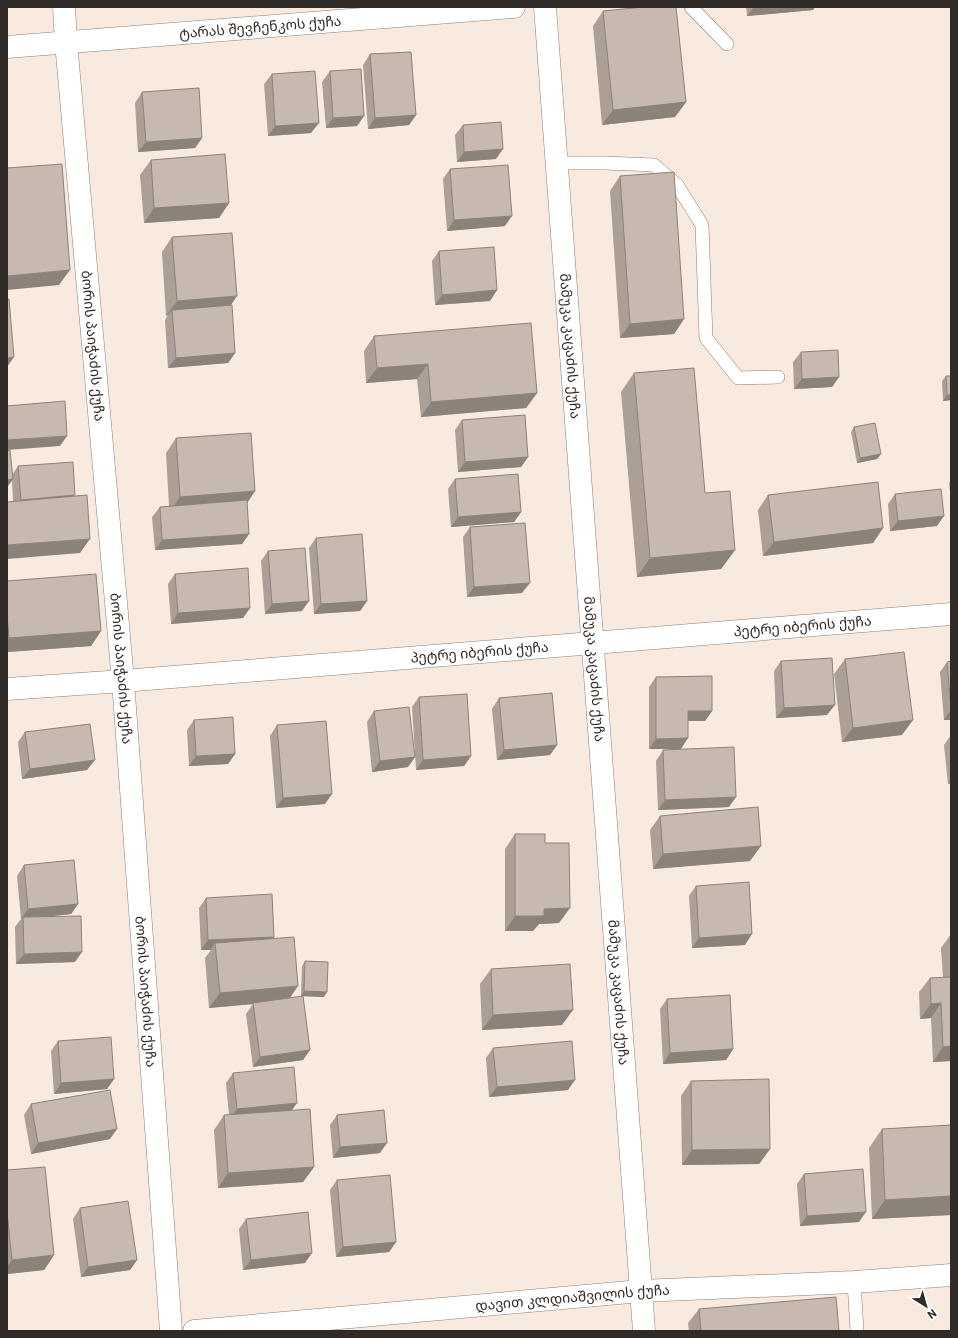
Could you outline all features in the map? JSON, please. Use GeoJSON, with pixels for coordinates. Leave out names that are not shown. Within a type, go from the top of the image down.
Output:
{"type":"FeatureCollection","features":[{"type":"Feature","properties":{"kind":"street","name":"ბორის პაიჭაძის ქუჩა"},"geometry":{"type":"LineString","coordinates":[[64,7],[123,681],[172,1331]]}},
{"type":"Feature","properties":{"kind":"street","name":"ტარას შევჩენკოს ქუჩა"},"geometry":{"type":"LineString","coordinates":[[7,47],[514,7]]}},
{"type":"Feature","properties":{"kind":"street","name":"მამუკა კაცაძის ქუჩა"},"geometry":{"type":"LineString","coordinates":[[545,7],[644,1331]]}},
{"type":"Feature","properties":{"kind":"street","name":"პეტრე იბერის ქუჩა"},"geometry":{"type":"LineString","coordinates":[[7,689],[123,681],[951,614]]}},
{"type":"Feature","properties":{"kind":"street","name":"დავით კლდიაშვილის ქუჩა"},"geometry":{"type":"LineString","coordinates":[[194,1331],[641,1291],[854,1282],[951,1275]]}},
{"type":"Feature","properties":{"kind":"lane"},"geometry":{"type":"LineString","coordinates":[[692,7],[727,44]]}},
{"type":"Feature","properties":{"kind":"lane"},"geometry":{"type":"LineString","coordinates":[[556,163],[605,162],[654,164],[677,185],[702,225],[706,338],[738,378],[778,377]]}},
{"type":"Feature","properties":{"kind":"lane"},"geometry":{"type":"LineString","coordinates":[[854,1282],[857,1331]]}},
{"type":"Feature","properties":{"kind":"building"},"geometry":{"type":"Polygon","coordinates":[[[644,7],[676,7],[686,102],[613,110],[603,11],[644,7]]]}},
{"type":"Feature","properties":{"kind":"building"},"geometry":{"type":"Polygon","coordinates":[[[411,52],[416,115],[375,118],[370,54],[411,52]]]}},
{"type":"Feature","properties":{"kind":"building"},"geometry":{"type":"Polygon","coordinates":[[[361,69],[364,116],[333,118],[330,71],[361,69]]]}},
{"type":"Feature","properties":{"kind":"building"},"geometry":{"type":"Polygon","coordinates":[[[315,71],[319,123],[275,126],[272,74],[315,71]]]}},
{"type":"Feature","properties":{"kind":"building"},"geometry":{"type":"Polygon","coordinates":[[[199,88],[202,138],[146,142],[142,92],[199,88]]]}},
{"type":"Feature","properties":{"kind":"building"},"geometry":{"type":"Polygon","coordinates":[[[501,122],[503,149],[464,152],[463,125],[501,122]]]}},
{"type":"Feature","properties":{"kind":"building"},"geometry":{"type":"Polygon","coordinates":[[[225,154],[229,203],[154,208],[151,160],[225,154]]]}},
{"type":"Feature","properties":{"kind":"building"},"geometry":{"type":"Polygon","coordinates":[[[62,164],[70,270],[7,276],[7,168],[62,164]]]}},
{"type":"Feature","properties":{"kind":"building"},"geometry":{"type":"Polygon","coordinates":[[[508,165],[512,216],[454,220],[450,169],[508,165]]]}},
{"type":"Feature","properties":{"kind":"building"},"geometry":{"type":"Polygon","coordinates":[[[674,172],[684,319],[630,324],[620,176],[674,172]]]}},
{"type":"Feature","properties":{"kind":"building"},"geometry":{"type":"Polygon","coordinates":[[[232,233],[237,296],[177,301],[172,237],[232,233]]]}},
{"type":"Feature","properties":{"kind":"building"},"geometry":{"type":"Polygon","coordinates":[[[494,247],[497,290],[442,295],[439,251],[494,247]]]}},
{"type":"Feature","properties":{"kind":"building"},"geometry":{"type":"Polygon","coordinates":[[[7,299],[9,299],[14,357],[7,358],[7,299]]]}},
{"type":"Feature","properties":{"kind":"building"},"geometry":{"type":"Polygon","coordinates":[[[232,305],[235,353],[176,358],[172,310],[232,305]]]}},
{"type":"Feature","properties":{"kind":"building"},"geometry":{"type":"Polygon","coordinates":[[[531,323],[537,393],[431,402],[428,364],[377,368],[374,336],[531,323]]]}},
{"type":"Feature","properties":{"kind":"building"},"geometry":{"type":"Polygon","coordinates":[[[838,350],[839,377],[802,379],[801,352],[838,350]]]}},
{"type":"Feature","properties":{"kind":"building"},"geometry":{"type":"Polygon","coordinates":[[[694,368],[705,493],[730,491],[735,550],[650,558],[634,373],[694,368]]]}},
{"type":"Feature","properties":{"kind":"building"},"geometry":{"type":"Polygon","coordinates":[[[946,376],[951,376],[951,395],[947,395],[946,376]]]}},
{"type":"Feature","properties":{"kind":"building"},"geometry":{"type":"Polygon","coordinates":[[[65,401],[67,436],[7,440],[7,406],[65,401]]]}},
{"type":"Feature","properties":{"kind":"building"},"geometry":{"type":"Polygon","coordinates":[[[525,415],[528,457],[465,462],[462,420],[525,415]]]}},
{"type":"Feature","properties":{"kind":"building"},"geometry":{"type":"Polygon","coordinates":[[[875,423],[881,454],[860,458],[854,427],[875,423]]]}},
{"type":"Feature","properties":{"kind":"building"},"geometry":{"type":"Polygon","coordinates":[[[251,433],[255,491],[180,497],[176,438],[251,433]]]}},
{"type":"Feature","properties":{"kind":"building"},"geometry":{"type":"Polygon","coordinates":[[[10,450],[13,479],[7,480],[7,451],[10,450]]]}},
{"type":"Feature","properties":{"kind":"building"},"geometry":{"type":"Polygon","coordinates":[[[73,462],[75,495],[21,500],[18,466],[73,462]]]}},
{"type":"Feature","properties":{"kind":"building"},"geometry":{"type":"Polygon","coordinates":[[[518,474],[521,512],[458,517],[455,479],[518,474]]]}},
{"type":"Feature","properties":{"kind":"building"},"geometry":{"type":"Polygon","coordinates":[[[878,482],[883,528],[774,542],[768,495],[878,482]]]}},
{"type":"Feature","properties":{"kind":"building"},"geometry":{"type":"Polygon","coordinates":[[[941,489],[944,516],[898,521],[895,494],[941,489]]]}},
{"type":"Feature","properties":{"kind":"building"},"geometry":{"type":"Polygon","coordinates":[[[87,495],[90,539],[7,545],[7,502],[87,495]]]}},
{"type":"Feature","properties":{"kind":"building"},"geometry":{"type":"Polygon","coordinates":[[[247,500],[249,534],[162,540],[160,507],[247,500]]]}},
{"type":"Feature","properties":{"kind":"building"},"geometry":{"type":"Polygon","coordinates":[[[525,523],[530,583],[474,587],[470,527],[525,523]]]}},
{"type":"Feature","properties":{"kind":"building"},"geometry":{"type":"Polygon","coordinates":[[[362,534],[367,601],[321,604],[316,538],[362,534]]]}},
{"type":"Feature","properties":{"kind":"building"},"geometry":{"type":"Polygon","coordinates":[[[305,548],[309,601],[272,604],[268,551],[305,548]]]}},
{"type":"Feature","properties":{"kind":"building"},"geometry":{"type":"Polygon","coordinates":[[[248,568],[250,608],[178,613],[175,574],[248,568]]]}},
{"type":"Feature","properties":{"kind":"building"},"geometry":{"type":"Polygon","coordinates":[[[96,574],[101,631],[9,638],[7,581],[96,574]]]}},
{"type":"Feature","properties":{"kind":"building"},"geometry":{"type":"Polygon","coordinates":[[[904,652],[913,720],[853,728],[845,659],[904,652]]]}},
{"type":"Feature","properties":{"kind":"building"},"geometry":{"type":"Polygon","coordinates":[[[832,658],[835,705],[784,708],[781,661],[832,658]]]}},
{"type":"Feature","properties":{"kind":"building"},"geometry":{"type":"Polygon","coordinates":[[[951,661],[951,708],[947,662],[951,661]]]}},
{"type":"Feature","properties":{"kind":"building"},"geometry":{"type":"Polygon","coordinates":[[[712,676],[712,711],[688,711],[688,738],[656,739],[656,677],[712,676]]]}},
{"type":"Feature","properties":{"kind":"building"},"geometry":{"type":"Polygon","coordinates":[[[552,693],[557,745],[504,750],[499,698],[552,693]]]}},
{"type":"Feature","properties":{"kind":"building"},"geometry":{"type":"Polygon","coordinates":[[[467,694],[471,756],[423,760],[419,697],[467,694]]]}},
{"type":"Feature","properties":{"kind":"building"},"geometry":{"type":"Polygon","coordinates":[[[409,707],[415,757],[380,761],[374,711],[409,707]]]}},
{"type":"Feature","properties":{"kind":"building"},"geometry":{"type":"Polygon","coordinates":[[[233,717],[235,754],[196,756],[194,720],[233,717]]]}},
{"type":"Feature","properties":{"kind":"building"},"geometry":{"type":"Polygon","coordinates":[[[326,721],[332,794],[283,798],[277,725],[326,721]]]}},
{"type":"Feature","properties":{"kind":"building"},"geometry":{"type":"Polygon","coordinates":[[[90,724],[95,760],[30,769],[25,732],[90,724]]]}},
{"type":"Feature","properties":{"kind":"building"},"geometry":{"type":"Polygon","coordinates":[[[734,747],[736,797],[665,800],[663,750],[734,747]]]}},
{"type":"Feature","properties":{"kind":"building"},"geometry":{"type":"Polygon","coordinates":[[[758,807],[761,846],[663,854],[660,816],[758,807]]]}},
{"type":"Feature","properties":{"kind":"building"},"geometry":{"type":"Polygon","coordinates":[[[515,834],[545,834],[545,843],[569,843],[570,908],[544,909],[544,916],[515,916],[515,834]]]}},
{"type":"Feature","properties":{"kind":"building"},"geometry":{"type":"Polygon","coordinates":[[[74,860],[78,904],[28,909],[24,865],[74,860]]]}},
{"type":"Feature","properties":{"kind":"building"},"geometry":{"type":"Polygon","coordinates":[[[749,882],[752,934],[699,938],[696,886],[749,882]]]}},
{"type":"Feature","properties":{"kind":"building"},"geometry":{"type":"Polygon","coordinates":[[[272,894],[274,937],[208,940],[206,898],[272,894]]]}},
{"type":"Feature","properties":{"kind":"building"},"geometry":{"type":"Polygon","coordinates":[[[81,916],[82,952],[24,954],[23,917],[81,916]]]}},
{"type":"Feature","properties":{"kind":"building"},"geometry":{"type":"Polygon","coordinates":[[[294,937],[298,986],[220,993],[215,943],[294,937]]]}},
{"type":"Feature","properties":{"kind":"building"},"geometry":{"type":"Polygon","coordinates":[[[305,961],[328,962],[327,992],[304,991],[305,961]]]}},
{"type":"Feature","properties":{"kind":"building"},"geometry":{"type":"Polygon","coordinates":[[[570,964],[573,1010],[493,1015],[491,969],[570,964]]]}},
{"type":"Feature","properties":{"kind":"building"},"geometry":{"type":"Polygon","coordinates":[[[951,977],[951,1046],[943,1047],[941,1003],[931,1004],[930,978],[951,977]]]}},
{"type":"Feature","properties":{"kind":"building"},"geometry":{"type":"Polygon","coordinates":[[[730,995],[733,1049],[670,1053],[667,999],[730,995]]]}},
{"type":"Feature","properties":{"kind":"building"},"geometry":{"type":"Polygon","coordinates":[[[303,996],[310,1050],[260,1057],[253,1003],[303,996]]]}},
{"type":"Feature","properties":{"kind":"building"},"geometry":{"type":"Polygon","coordinates":[[[111,1037],[114,1079],[61,1083],[58,1041],[111,1037]]]}},
{"type":"Feature","properties":{"kind":"building"},"geometry":{"type":"Polygon","coordinates":[[[572,1041],[575,1080],[497,1087],[493,1048],[572,1041]]]}},
{"type":"Feature","properties":{"kind":"building"},"geometry":{"type":"Polygon","coordinates":[[[294,1067],[297,1103],[237,1109],[233,1073],[294,1067]]]}},
{"type":"Feature","properties":{"kind":"building"},"geometry":{"type":"Polygon","coordinates":[[[769,1079],[770,1149],[692,1150],[691,1081],[769,1079]]]}},
{"type":"Feature","properties":{"kind":"building"},"geometry":{"type":"Polygon","coordinates":[[[110,1090],[117,1129],[38,1143],[31,1104],[110,1090]]]}},
{"type":"Feature","properties":{"kind":"building"},"geometry":{"type":"Polygon","coordinates":[[[310,1109],[314,1167],[228,1173],[224,1115],[310,1109]]]}},
{"type":"Feature","properties":{"kind":"building"},"geometry":{"type":"Polygon","coordinates":[[[384,1110],[387,1143],[340,1147],[337,1115],[384,1110]]]}},
{"type":"Feature","properties":{"kind":"building"},"geometry":{"type":"Polygon","coordinates":[[[951,1125],[951,1196],[885,1200],[882,1129],[951,1125]]]}},
{"type":"Feature","properties":{"kind":"building"},"geometry":{"type":"Polygon","coordinates":[[[45,1167],[54,1255],[12,1260],[7,1212],[7,1170],[45,1167]]]}},
{"type":"Feature","properties":{"kind":"building"},"geometry":{"type":"Polygon","coordinates":[[[863,1169],[866,1212],[807,1216],[804,1174],[863,1169]]]}},
{"type":"Feature","properties":{"kind":"building"},"geometry":{"type":"Polygon","coordinates":[[[390,1175],[396,1242],[343,1247],[337,1180],[390,1175]]]}},
{"type":"Feature","properties":{"kind":"building"},"geometry":{"type":"Polygon","coordinates":[[[128,1201],[137,1260],[88,1267],[80,1208],[128,1201]]]}},
{"type":"Feature","properties":{"kind":"building"},"geometry":{"type":"Polygon","coordinates":[[[308,1212],[312,1253],[251,1260],[246,1219],[308,1212]]]}},
{"type":"Feature","properties":{"kind":"building"},"geometry":{"type":"Polygon","coordinates":[[[836,1297],[839,1331],[701,1331],[699,1309],[836,1297]]]}}]}
